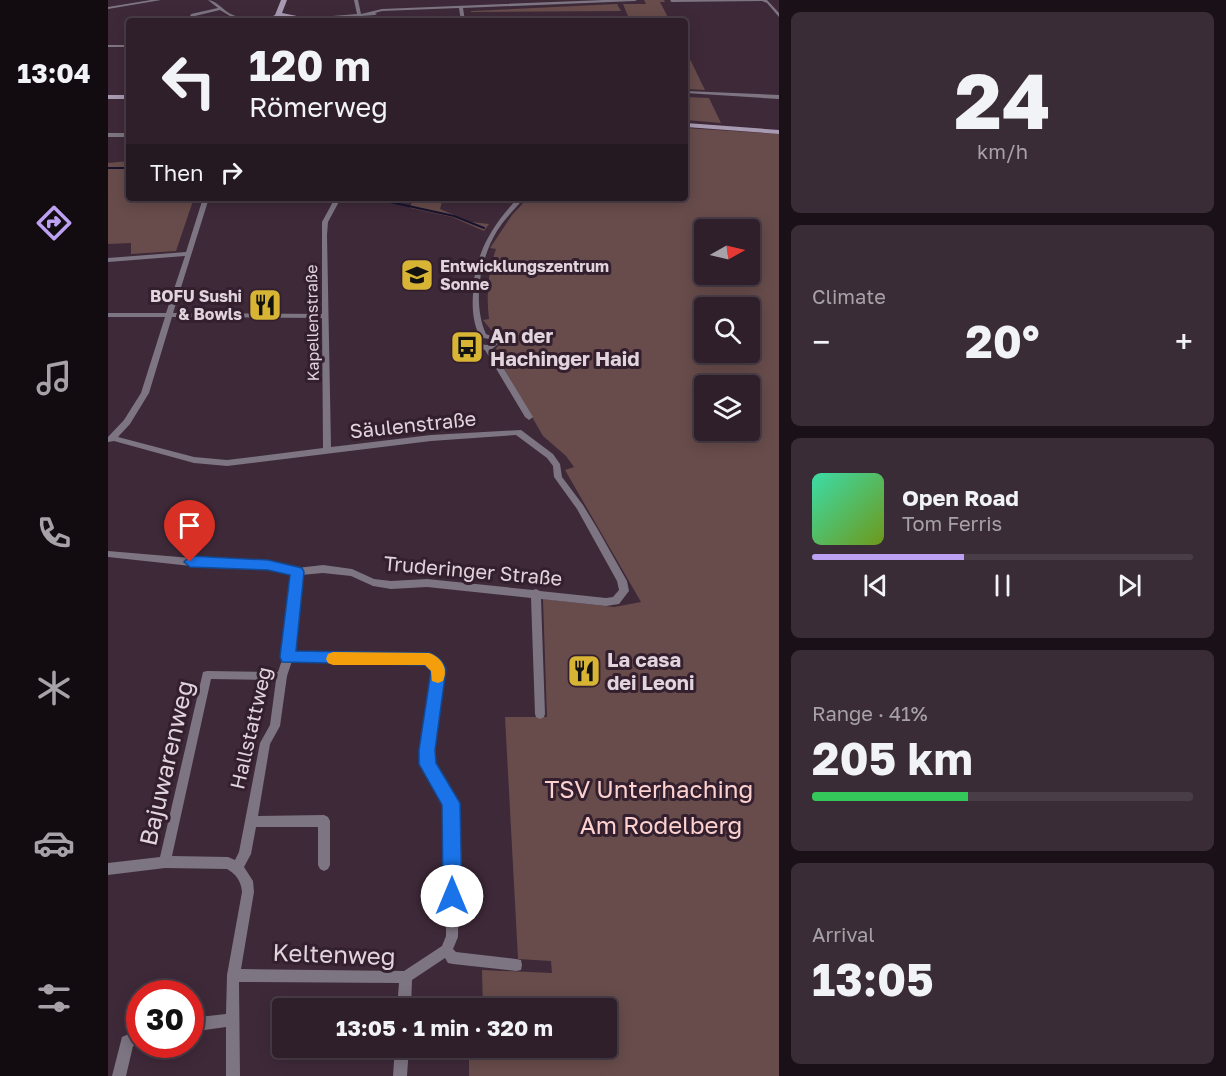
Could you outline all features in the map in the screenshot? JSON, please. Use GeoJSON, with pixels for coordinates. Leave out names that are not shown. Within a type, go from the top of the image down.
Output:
{"type":"FeatureCollection","features":[{"type":"Feature","properties":{"kind":"main road"},"geometry":{"type":"LineString","coordinates":[[274,18],[284,2],[293,18]]}},
{"type":"Feature","properties":{"kind":"main road"},"geometry":{"type":"LineString","coordinates":[[108,97],[126,97]]}},
{"type":"Feature","properties":{"kind":"main road"},"geometry":{"type":"LineString","coordinates":[[688,125],[779,132]]}},
{"type":"Feature","properties":{"kind":"street"},"geometry":{"type":"LineString","coordinates":[[108,8],[159,0]]}},
{"type":"Feature","properties":{"kind":"street"},"geometry":{"type":"LineString","coordinates":[[210,0],[231,16],[240,18]]}},
{"type":"Feature","properties":{"kind":"street"},"geometry":{"type":"LineString","coordinates":[[356,0],[358,15]]}},
{"type":"Feature","properties":{"kind":"street"},"geometry":{"type":"LineString","coordinates":[[422,0],[422,9]]}},
{"type":"Feature","properties":{"kind":"street"},"geometry":{"type":"LineString","coordinates":[[293,18],[548,2],[635,0]]}},
{"type":"Feature","properties":{"kind":"street"},"geometry":{"type":"LineString","coordinates":[[672,0],[762,0],[768,2],[779,16]]}},
{"type":"Feature","properties":{"kind":"street"},"geometry":{"type":"LineString","coordinates":[[461,8],[463,18]]}},
{"type":"Feature","properties":{"kind":"street"},"geometry":{"type":"LineString","coordinates":[[192,18],[193,15],[221,9]]}},
{"type":"Feature","properties":{"kind":"street"},"geometry":{"type":"LineString","coordinates":[[108,46],[126,46]]}},
{"type":"Feature","properties":{"kind":"street"},"geometry":{"type":"LineString","coordinates":[[688,92],[779,97]]}},
{"type":"Feature","properties":{"kind":"street"},"geometry":{"type":"LineString","coordinates":[[108,135],[126,135]]}},
{"type":"Feature","properties":{"kind":"street"},"geometry":{"type":"LineString","coordinates":[[110,440],[133,414],[145,393],[205,201]]}},
{"type":"Feature","properties":{"kind":"street","name":"Kapellenstraße"},"geometry":{"type":"LineString","coordinates":[[327,451],[325,222],[336,201]]}},
{"type":"Feature","properties":{"kind":"street"},"geometry":{"type":"LineString","coordinates":[[518,201],[491,232],[477,271],[477,311],[479,328],[483,336],[476,340],[476,343],[488,348],[529,417]]}},
{"type":"Feature","properties":{"kind":"street"},"geometry":{"type":"LineString","coordinates":[[108,260],[188,254]]}},
{"type":"Feature","properties":{"kind":"street"},"geometry":{"type":"LineString","coordinates":[[108,315],[326,316]]}},
{"type":"Feature","properties":{"kind":"street","name":"Säulenstraße"},"geometry":{"type":"LineString","coordinates":[[110,440],[208,462],[258,461],[468,434],[510,431],[524,434],[550,456],[557,466],[558,477],[580,507],[622,581],[624,591],[620,597]]}},
{"type":"Feature","properties":{"kind":"street","name":"Truderinger Straße"},"geometry":{"type":"LineString","coordinates":[[108,554],[190,562],[268,565],[297,572],[323,569],[352,573],[373,582],[391,585],[418,582],[606,602],[616,601],[620,597]]}},
{"type":"Feature","properties":{"kind":"street","name":"Hallstattweg"},"geometry":{"type":"LineString","coordinates":[[237,868],[244,854],[265,743],[275,726],[282,676],[288,657],[297,572]]}},
{"type":"Feature","properties":{"kind":"street"},"geometry":{"type":"LineString","coordinates":[[536,593],[540,714]]}},
{"type":"Feature","properties":{"kind":"street"},"geometry":{"type":"LineString","coordinates":[[288,657],[429,659],[439,669],[427,750],[428,764],[451,803],[453,813],[452,937],[446,950],[406,977]]}},
{"type":"Feature","properties":{"kind":"street","name":"Bajuwarenweg"},"geometry":{"type":"LineString","coordinates":[[165,862],[207,675],[282,676]]}},
{"type":"Feature","properties":{"kind":"street"},"geometry":{"type":"LineString","coordinates":[[251,822],[324,821],[324,865]]}},
{"type":"Feature","properties":{"kind":"street"},"geometry":{"type":"LineString","coordinates":[[108,870],[165,862],[228,863],[237,868],[247,881],[248,892],[233,975],[234,1076]]}},
{"type":"Feature","properties":{"kind":"street"},"geometry":{"type":"LineString","coordinates":[[446,950],[453,958],[516,965]]}},
{"type":"Feature","properties":{"kind":"street","name":"Keltenweg"},"geometry":{"type":"LineString","coordinates":[[233,975],[406,977],[405,998]]}},
{"type":"Feature","properties":{"kind":"street"},"geometry":{"type":"LineString","coordinates":[[204,1023],[232,1020]]}},
{"type":"Feature","properties":{"kind":"street"},"geometry":{"type":"LineString","coordinates":[[119,1076],[126,1046]]}},
{"type":"Feature","properties":{"kind":"street"},"geometry":{"type":"LineString","coordinates":[[400,1076],[401,1058]]}},
{"type":"Feature","properties":{"kind":"green space"},"geometry":{"type":"Polygon","coordinates":[[[644,0],[664,0],[665,2],[660,2],[668,18],[629,18],[623,4],[646,4],[644,0]]]}},
{"type":"Feature","properties":{"kind":"green space"},"geometry":{"type":"Polygon","coordinates":[[[617,4],[621,11],[471,12],[471,11],[617,4]]]}},
{"type":"Feature","properties":{"kind":"green space"},"geometry":{"type":"Polygon","coordinates":[[[688,55],[705,90],[688,89],[688,55]]]}},
{"type":"Feature","properties":{"kind":"green space"},"geometry":{"type":"Polygon","coordinates":[[[688,97],[709,98],[721,123],[688,120],[688,97]]]}},
{"type":"Feature","properties":{"kind":"green space"},"geometry":{"type":"Polygon","coordinates":[[[688,128],[779,134],[779,1076],[469,1076],[469,1058],[617,1058],[617,998],[483,998],[482,970],[552,973],[551,961],[518,959],[505,717],[547,717],[543,599],[614,607],[641,602],[565,470],[574,467],[566,456],[543,436],[494,351],[499,340],[483,320],[489,319],[488,284],[496,249],[490,248],[512,215],[525,201],[688,201],[688,128]]]}},
{"type":"Feature","properties":{"kind":"green space"},"geometry":{"type":"Polygon","coordinates":[[[126,161],[126,201],[193,201],[176,251],[131,254],[131,243],[108,244],[108,163],[126,161]]]}},
{"type":"Feature","properties":{"kind":"green space"},"geometry":{"type":"Polygon","coordinates":[[[412,201],[442,201],[440,209],[471,222],[489,224],[484,231],[452,217],[410,208],[412,201]]]}},
{"type":"Feature","properties":{"kind":"waterway"},"geometry":{"type":"LineString","coordinates":[[108,168],[126,168]]}},
{"type":"Feature","properties":{"kind":"waterway"},"geometry":{"type":"LineString","coordinates":[[386,201],[454,216],[484,228]]}},
{"type":"Feature","properties":{"kind":"slow traffic"},"geometry":{"type":"LineString","coordinates":[[333,659],[429,659],[439,669],[438,676]]}},
{"type":"Feature","properties":{"kind":"place","name":"Entwicklungszentrum Sonne"},"geometry":{"type":"Point","coordinates":[417,275]}},
{"type":"Feature","properties":{"kind":"place","name":"BOFU Sushi & Bowls"},"geometry":{"type":"Point","coordinates":[265,305]}},
{"type":"Feature","properties":{"kind":"place","name":"An der Hachinger Haid"},"geometry":{"type":"Point","coordinates":[467,347]}},
{"type":"Feature","properties":{"kind":"place","name":"La casa dei Leoni"},"geometry":{"type":"Point","coordinates":[584,671]}},
{"type":"Feature","properties":{"kind":"route"},"geometry":{"type":"LineString","coordinates":[[190,562],[268,565],[297,572],[288,657],[429,659],[439,669],[427,750],[428,764],[451,803],[453,813],[452,896]]}},
{"type":"Feature","properties":{"kind":"park label","name":"TSV Unterhaching"},"geometry":{"type":"Point","coordinates":[649,790]}},
{"type":"Feature","properties":{"kind":"park label","name":"Am Rodelberg"},"geometry":{"type":"Point","coordinates":[661,826]}}]}
